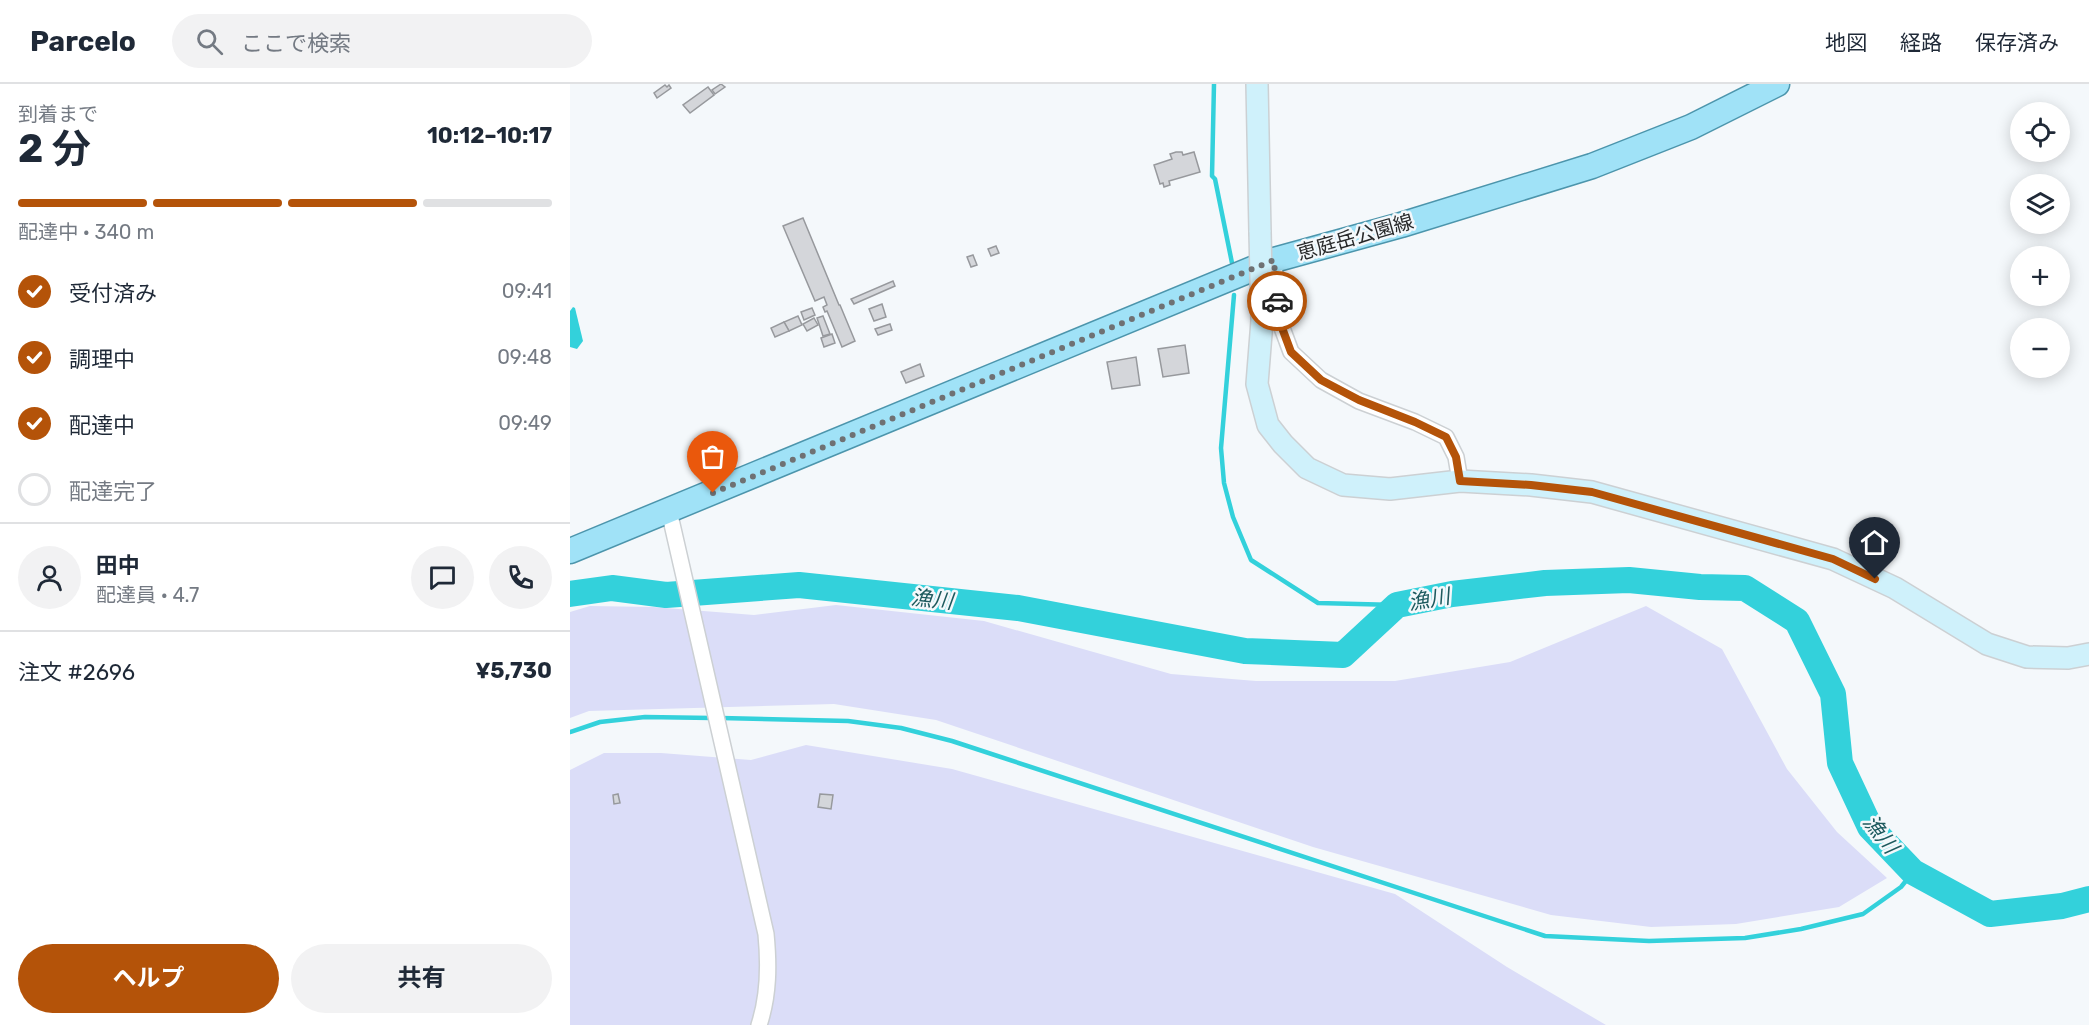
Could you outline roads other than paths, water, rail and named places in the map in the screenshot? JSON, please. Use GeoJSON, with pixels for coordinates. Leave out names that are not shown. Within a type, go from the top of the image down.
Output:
{"type":"FeatureCollection","features":[{"type":"Feature","properties":{"kind":"main road","name":"恵庭岳公園線"},"geometry":{"type":"LineString","coordinates":[[570,551],[1274,260],[1401,225],[1592,166],[1691,127],[1751,91],[1777,84]]}},
{"type":"Feature","properties":{"kind":"street"},"geometry":{"type":"LineString","coordinates":[[1257,84],[1262,321],[1257,384],[1268,425],[1307,468],[1343,485],[1390,489],[1460,481],[1531,485],[1592,492],[1833,559],[1895,588],[1987,645],[2027,657],[2068,658],[2089,654]]}},
{"type":"Feature","properties":{"kind":"street"},"geometry":{"type":"LineString","coordinates":[[1274,260],[1278,317],[1291,352],[1321,380],[1359,400],[1446,437],[1456,457],[1460,481]]}},
{"type":"Feature","properties":{"kind":"street"},"geometry":{"type":"LineString","coordinates":[[669,511],[766,934],[769,964],[768,991],[759,1025]]}},
{"type":"Feature","properties":{"kind":"water"},"geometry":{"type":"Polygon","coordinates":[[[573,307],[583,341],[577,349],[570,347],[570,311],[573,307]]]}},
{"type":"Feature","properties":{"kind":"waterway"},"geometry":{"type":"LineString","coordinates":[[1214,84],[1212,176],[1215,179],[1232,263]]}},
{"type":"Feature","properties":{"kind":"waterway"},"geometry":{"type":"LineString","coordinates":[[1234,295],[1221,448],[1224,483],[1233,517],[1251,560],[1318,603],[1397,605]]}},
{"type":"Feature","properties":{"kind":"waterway","name":"漁川"},"geometry":{"type":"LineString","coordinates":[[570,594],[612,588],[666,595],[799,585],[1018,608],[1245,651],[1343,655],[1397,605],[1452,594],[1545,583],[1629,580],[1700,587],[1745,588],[1797,621],[1833,694],[1840,763],[1870,827],[1913,872],[1990,914],[2062,906],[2089,899]]}},
{"type":"Feature","properties":{"kind":"waterway"},"geometry":{"type":"LineString","coordinates":[[570,732],[600,722],[645,717],[712,718]]}},
{"type":"Feature","properties":{"kind":"waterway"},"geometry":{"type":"LineString","coordinates":[[721,718],[848,721],[901,728],[952,741],[1545,936],[1649,941],[1745,938],[1801,929],[1863,914],[1901,887],[1913,872]]}}]}
